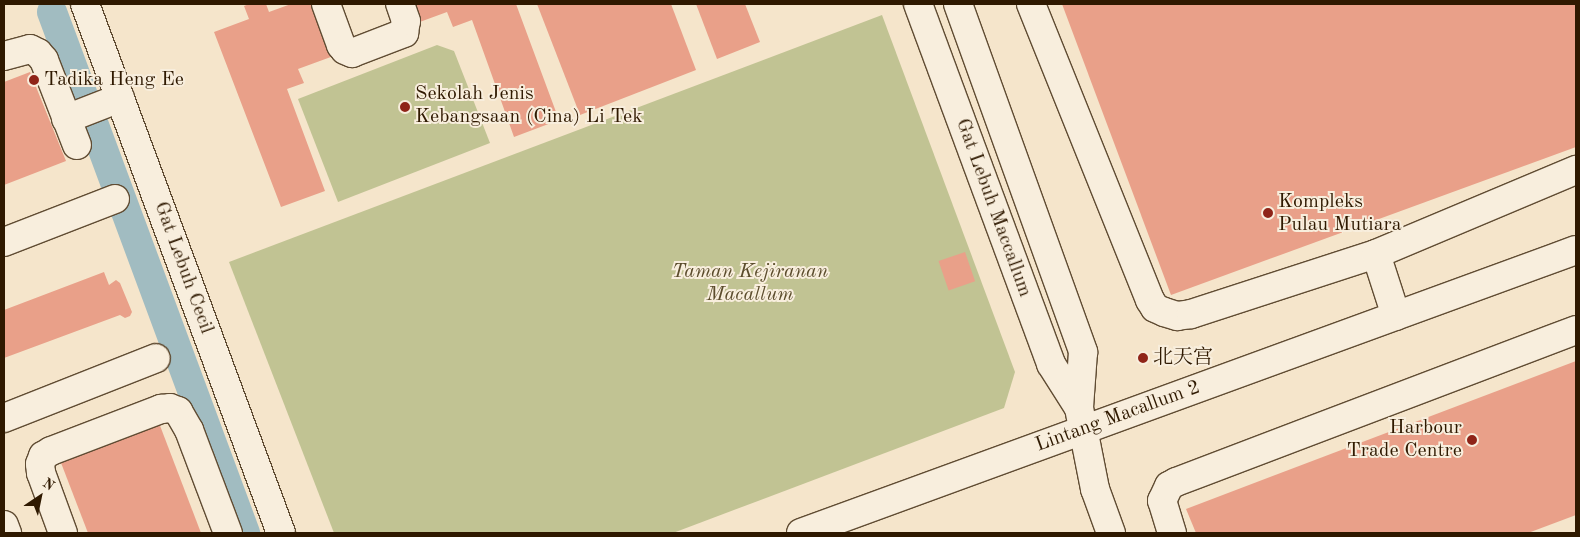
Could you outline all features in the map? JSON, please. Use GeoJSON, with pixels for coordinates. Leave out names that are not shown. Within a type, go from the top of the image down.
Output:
{"type":"FeatureCollection","features":[{"type":"Feature","properties":{"kind":"street","name":"Gat Lebuh Cecil"},"geometry":{"type":"LineString","coordinates":[[85,4],[281,533]]}},
{"type":"Feature","properties":{"kind":"street"},"geometry":{"type":"LineString","coordinates":[[326,4],[341,45],[345,50],[352,53],[399,37],[404,33],[406,21],[400,4]]}},
{"type":"Feature","properties":{"kind":"street","name":"Gat Lebuh Maccallum"},"geometry":{"type":"LineString","coordinates":[[918,4],[1051,364],[1081,419]]}},
{"type":"Feature","properties":{"kind":"street","name":"Gat Lebuh Maccallum"},"geometry":{"type":"LineString","coordinates":[[958,4],[1083,352],[1081,419],[1095,489],[1111,533]]}},
{"type":"Feature","properties":{"kind":"street"},"geometry":{"type":"LineString","coordinates":[[1032,4],[1155,308],[1177,316],[1191,314],[1376,254],[1576,170]]}},
{"type":"Feature","properties":{"kind":"street"},"geometry":{"type":"LineString","coordinates":[[4,56],[30,49],[38,53],[44,60],[80,114],[77,145]]}},
{"type":"Feature","properties":{"kind":"street"},"geometry":{"type":"LineString","coordinates":[[80,114],[120,98]]}},
{"type":"Feature","properties":{"kind":"street"},"geometry":{"type":"LineString","coordinates":[[4,242],[115,199]]}},
{"type":"Feature","properties":{"kind":"street","name":"Lintang Macallum 2"},"geometry":{"type":"LineString","coordinates":[[816,531],[1081,419],[1396,316],[1576,250]]}},
{"type":"Feature","properties":{"kind":"street"},"geometry":{"type":"LineString","coordinates":[[1376,254],[1396,316]]}},
{"type":"Feature","properties":{"kind":"street"},"geometry":{"type":"LineString","coordinates":[[1172,533],[1162,501],[1169,486],[1176,482],[1576,330]]}},
{"type":"Feature","properties":{"kind":"street"},"geometry":{"type":"LineString","coordinates":[[4,418],[156,358]]}},
{"type":"Feature","properties":{"kind":"street"},"geometry":{"type":"LineString","coordinates":[[63,533],[41,473],[40,464],[43,456],[152,413],[170,408],[178,411],[189,430],[228,533]]}},
{"type":"Feature","properties":{"kind":"street"},"geometry":{"type":"LineString","coordinates":[[4,525],[7,533]]}},
{"type":"Feature","properties":{"kind":"green space","name":"Taman Kejiranan Macallum"},"geometry":{"type":"Polygon","coordinates":[[[882,15],[1015,372],[1004,408],[673,533],[334,533],[229,262],[882,15]]]}},
{"type":"Feature","properties":{"kind":"green space"},"geometry":{"type":"Polygon","coordinates":[[[437,45],[454,51],[490,143],[338,202],[298,99],[437,45]]]}},
{"type":"Feature","properties":{"kind":"building"},"geometry":{"type":"Polygon","coordinates":[[[249,4],[266,4],[269,12],[291,4],[320,4],[339,54],[298,69],[304,83],[287,89],[325,191],[281,207],[214,32],[249,19],[244,6],[249,4]]]}},
{"type":"Feature","properties":{"kind":"building"},"geometry":{"type":"Polygon","coordinates":[[[409,4],[516,4],[559,120],[514,137],[472,20],[453,27],[447,12],[417,23],[409,4]]]}},
{"type":"Feature","properties":{"kind":"building"},"geometry":{"type":"Polygon","coordinates":[[[537,4],[671,4],[696,70],[580,115],[537,4]]]}},
{"type":"Feature","properties":{"kind":"building"},"geometry":{"type":"Polygon","coordinates":[[[696,4],[745,4],[760,42],[717,59],[696,4]]]}},
{"type":"Feature","properties":{"kind":"building","name":"Kompleks Pulau Mutiara"},"geometry":{"type":"Polygon","coordinates":[[[1062,4],[1576,4],[1576,147],[1171,295],[1062,4]]]}},
{"type":"Feature","properties":{"kind":"building"},"geometry":{"type":"Polygon","coordinates":[[[30,72],[66,161],[4,185],[4,82],[30,72]]]}},
{"type":"Feature","properties":{"kind":"building"},"geometry":{"type":"Polygon","coordinates":[[[965,252],[975,281],[949,290],[939,261],[965,252]]]}},
{"type":"Feature","properties":{"kind":"building"},"geometry":{"type":"Polygon","coordinates":[[[104,272],[109,285],[116,280],[120,283],[132,312],[130,316],[125,318],[120,315],[4,358],[4,310],[104,272]]]}},
{"type":"Feature","properties":{"kind":"building","name":"Harbour Trade Centre"},"geometry":{"type":"Polygon","coordinates":[[[1576,361],[1576,515],[1528,533],[1196,533],[1186,509],[1576,361]]]}},
{"type":"Feature","properties":{"kind":"building"},"geometry":{"type":"Polygon","coordinates":[[[159,423],[201,533],[88,533],[58,455],[159,423]]]}},
{"type":"Feature","properties":{"kind":"waterway"},"geometry":{"type":"LineString","coordinates":[[52,12],[245,533]]}},
{"type":"Feature","properties":{"kind":"place","name":"Tadika Heng Ee"},"geometry":{"type":"Point","coordinates":[34,80]}},
{"type":"Feature","properties":{"kind":"place","name":"Sekolah Jenis Kebangsaan (Cina) Li Tek"},"geometry":{"type":"Point","coordinates":[405,107]}},
{"type":"Feature","properties":{"kind":"place","name":"Kompleks Pulau Mutiara"},"geometry":{"type":"Point","coordinates":[1268,213]}},
{"type":"Feature","properties":{"kind":"place","name":"北天宫"},"geometry":{"type":"Point","coordinates":[1143,358]}},
{"type":"Feature","properties":{"kind":"place","name":"Harbour Trade Centre"},"geometry":{"type":"Point","coordinates":[1472,440]}}]}
